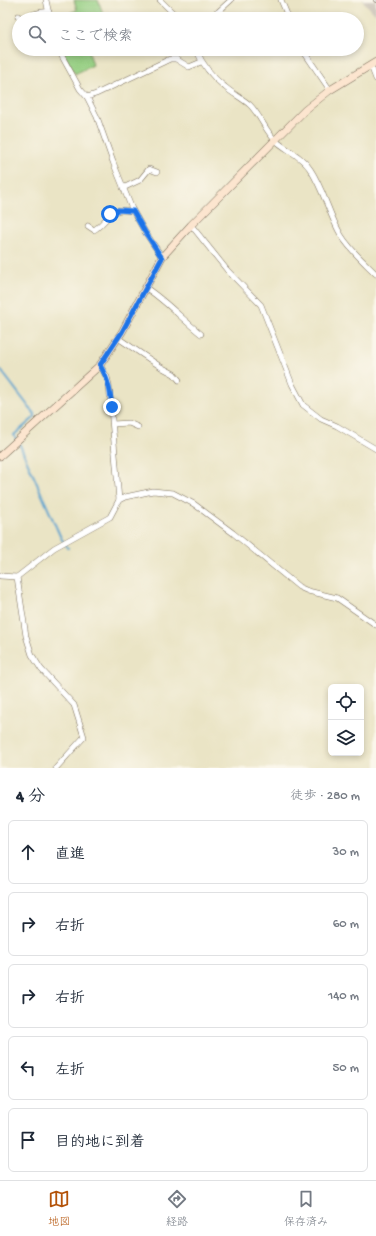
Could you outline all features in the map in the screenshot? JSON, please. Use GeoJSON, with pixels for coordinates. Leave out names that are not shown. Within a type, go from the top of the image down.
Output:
{"type":"FeatureCollection","features":[{"type":"Feature","properties":{"kind":"street"},"geometry":{"type":"LineString","coordinates":[[37,12],[41,10],[49,12],[46,0]]}},
{"type":"Feature","properties":{"kind":"street"},"geometry":{"type":"LineString","coordinates":[[160,0],[172,12]]}},
{"type":"Feature","properties":{"kind":"street"},"geometry":{"type":"LineString","coordinates":[[218,12],[231,0]]}},
{"type":"Feature","properties":{"kind":"street"},"geometry":{"type":"LineString","coordinates":[[281,0],[286,12]]}},
{"type":"Feature","properties":{"kind":"street"},"geometry":{"type":"LineString","coordinates":[[62,56],[80,89],[88,97],[133,211],[162,258]]}},
{"type":"Feature","properties":{"kind":"street"},"geometry":{"type":"LineString","coordinates":[[199,56],[201,62],[225,88],[237,95],[251,107],[264,127],[275,140],[292,152],[310,168],[340,234],[348,246],[376,274]]}},
{"type":"Feature","properties":{"kind":"street"},"geometry":{"type":"LineString","coordinates":[[307,56],[330,90]]}},
{"type":"Feature","properties":{"kind":"street"},"geometry":{"type":"LineString","coordinates":[[88,97],[170,58],[176,59],[189,68],[201,62]]}},
{"type":"Feature","properties":{"kind":"street"},"geometry":{"type":"LineString","coordinates":[[0,456],[100,365],[118,338],[162,258],[191,225],[275,140],[305,110],[330,90],[374,64],[376,79]]}},
{"type":"Feature","properties":{"kind":"street"},"geometry":{"type":"LineString","coordinates":[[123,188],[140,180],[149,169],[157,172]]}},
{"type":"Feature","properties":{"kind":"street"},"geometry":{"type":"LineString","coordinates":[[88,226],[94,230],[110,214],[118,210],[133,211]]}},
{"type":"Feature","properties":{"kind":"street"},"geometry":{"type":"LineString","coordinates":[[191,225],[227,270],[261,305],[292,384],[303,405],[321,419],[337,426],[376,449]]}},
{"type":"Feature","properties":{"kind":"street"},"geometry":{"type":"LineString","coordinates":[[146,288],[201,334]]}},
{"type":"Feature","properties":{"kind":"street"},"geometry":{"type":"LineString","coordinates":[[118,338],[174,374],[179,380]]}},
{"type":"Feature","properties":{"kind":"street"},"geometry":{"type":"LineString","coordinates":[[0,576],[17,577],[54,548],[110,517],[119,500],[109,385],[107,377],[100,365]]}},
{"type":"Feature","properties":{"kind":"street"},"geometry":{"type":"LineString","coordinates":[[113,424],[129,423],[138,427]]}},
{"type":"Feature","properties":{"kind":"street"},"geometry":{"type":"LineString","coordinates":[[119,500],[125,497],[153,491],[173,494],[180,497],[194,504],[233,533],[299,587],[308,591],[337,598],[376,624]]}},
{"type":"Feature","properties":{"kind":"street"},"geometry":{"type":"LineString","coordinates":[[17,577],[24,631],[32,655],[41,669],[74,705],[84,737],[57,767]]}},
{"type":"Feature","properties":{"kind":"shaded area"},"geometry":{"type":"Polygon","coordinates":[[[362,0],[376,0],[376,15],[362,0]]]}},
{"type":"Feature","properties":{"kind":"green space"},"geometry":{"type":"Polygon","coordinates":[[[74,0],[98,0],[102,12],[72,12],[77,10],[74,0]]]}},
{"type":"Feature","properties":{"kind":"green space"},"geometry":{"type":"Polygon","coordinates":[[[65,56],[90,56],[93,65],[75,74],[65,56]]]}},
{"type":"Feature","properties":{"kind":"waterway"},"geometry":{"type":"LineString","coordinates":[[0,369],[35,415],[35,417],[14,435],[16,439]]}},
{"type":"Feature","properties":{"kind":"waterway"},"geometry":{"type":"LineString","coordinates":[[19,443],[61,538],[68,548]]}},
{"type":"Feature","properties":{"kind":"route"},"geometry":{"type":"LineString","coordinates":[[110,214],[118,210],[133,211],[162,258],[122,332],[100,365],[107,377],[112,407]]}}]}
